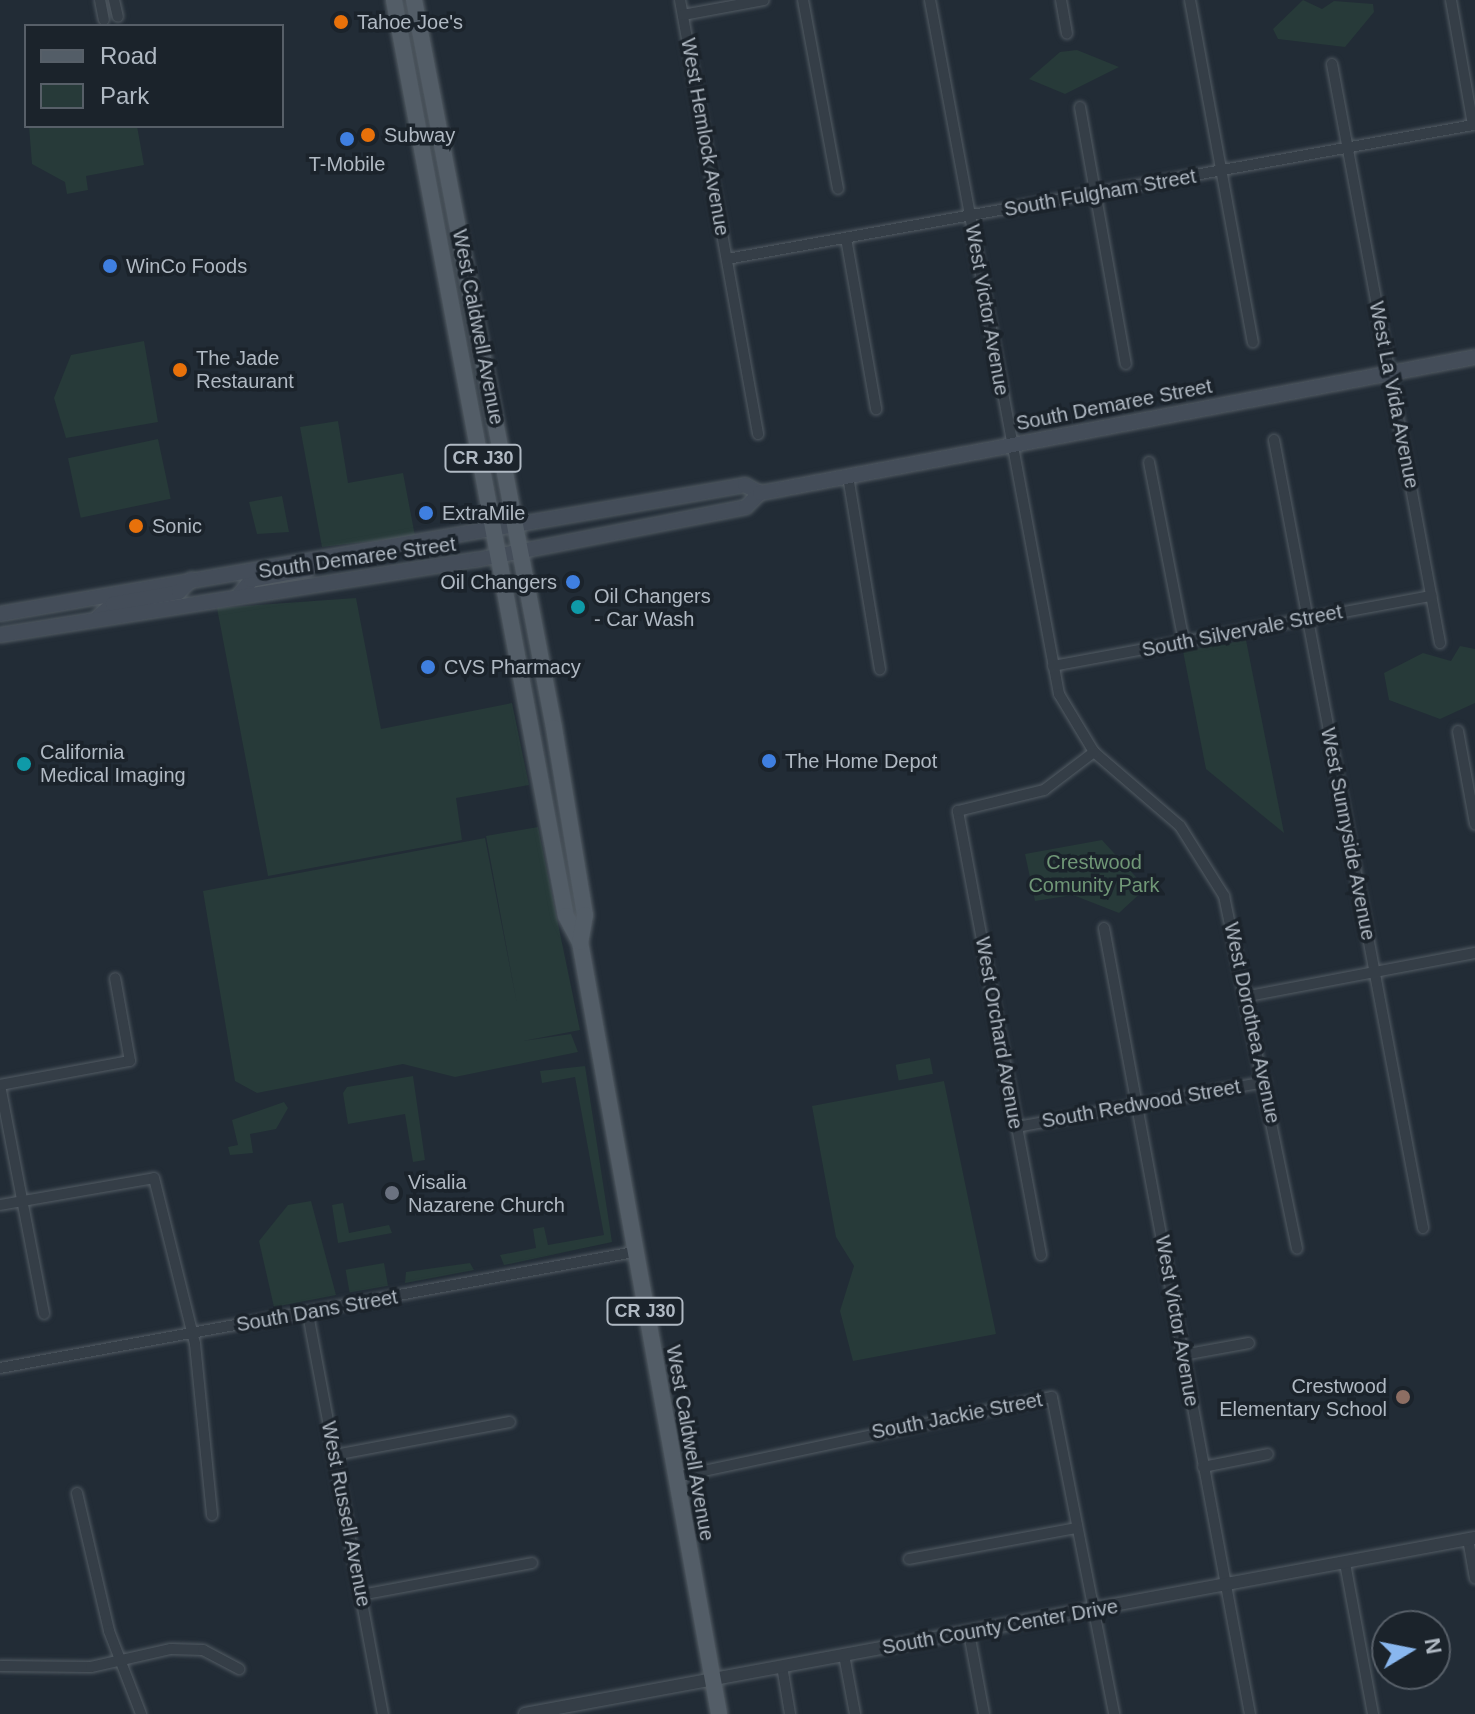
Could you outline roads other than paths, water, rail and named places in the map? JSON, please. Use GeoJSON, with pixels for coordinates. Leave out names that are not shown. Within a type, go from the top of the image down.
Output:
{"type":"FeatureCollection","features":[{"type":"Feature","properties":{"kind":"main road","name":"West Caldwell Avenue"},"geometry":{"type":"LineString","coordinates":[[394,0],[566,916],[580,942],[719,1714]]}},
{"type":"Feature","properties":{"kind":"main road","name":"West Caldwell Avenue"},"geometry":{"type":"LineString","coordinates":[[414,0],[522,551],[585,915],[580,942]]}},
{"type":"Feature","properties":{"kind":"main road"},"geometry":{"type":"LineString","coordinates":[[429,174],[441,185],[461,286],[475,309]]}},
{"type":"Feature","properties":{"kind":"main road","name":"South Demaree Street"},"geometry":{"type":"LineString","coordinates":[[0,635],[97,617],[499,556],[746,507],[760,493],[1475,357]]}},
{"type":"Feature","properties":{"kind":"main road","name":"South Demaree Street"},"geometry":{"type":"LineString","coordinates":[[0,614],[192,579],[517,529],[745,485],[760,493]]}},
{"type":"Feature","properties":{"kind":"main road"},"geometry":{"type":"LineString","coordinates":[[239,595],[251,580],[305,573],[314,562]]}},
{"type":"Feature","properties":{"kind":"main road"},"geometry":{"type":"LineString","coordinates":[[97,617],[113,604],[179,592],[192,579]]}},
{"type":"Feature","properties":{"kind":"main road"},"geometry":{"type":"LineString","coordinates":[[537,761],[550,773],[564,843],[575,852]]}},
{"type":"Feature","properties":{"kind":"street"},"geometry":{"type":"LineString","coordinates":[[100,0],[104,20]]}},
{"type":"Feature","properties":{"kind":"street"},"geometry":{"type":"LineString","coordinates":[[114,0],[118,17]]}},
{"type":"Feature","properties":{"kind":"street","name":"West Hemlock Avenue"},"geometry":{"type":"LineString","coordinates":[[680,0],[758,434]]}},
{"type":"Feature","properties":{"kind":"street"},"geometry":{"type":"LineString","coordinates":[[683,15],[764,0]]}},
{"type":"Feature","properties":{"kind":"street"},"geometry":{"type":"LineString","coordinates":[[803,0],[838,189]]}},
{"type":"Feature","properties":{"kind":"street","name":"West Victor Avenue"},"geometry":{"type":"LineString","coordinates":[[930,0],[1053,666],[1069,715],[1094,752]]}},
{"type":"Feature","properties":{"kind":"street"},"geometry":{"type":"LineString","coordinates":[[1061,0],[1067,33]]}},
{"type":"Feature","properties":{"kind":"street"},"geometry":{"type":"LineString","coordinates":[[1190,0],[1253,342]]}},
{"type":"Feature","properties":{"kind":"street"},"geometry":{"type":"LineString","coordinates":[[1451,0],[1473,125]]}},
{"type":"Feature","properties":{"kind":"street","name":"West La Vida Avenue"},"geometry":{"type":"LineString","coordinates":[[1332,64],[1440,643]]}},
{"type":"Feature","properties":{"kind":"street"},"geometry":{"type":"LineString","coordinates":[[1080,107],[1126,364]]}},
{"type":"Feature","properties":{"kind":"street","name":"South Fulgham Street"},"geometry":{"type":"LineString","coordinates":[[727,259],[1473,125]]}},
{"type":"Feature","properties":{"kind":"street"},"geometry":{"type":"LineString","coordinates":[[846,238],[876,409]]}},
{"type":"Feature","properties":{"kind":"street","name":"West Sunnyside Avenue"},"geometry":{"type":"LineString","coordinates":[[1274,440],[1423,1228]]}},
{"type":"Feature","properties":{"kind":"street"},"geometry":{"type":"LineString","coordinates":[[1149,462],[1184,642]]}},
{"type":"Feature","properties":{"kind":"street"},"geometry":{"type":"LineString","coordinates":[[848,476],[880,669]]}},
{"type":"Feature","properties":{"kind":"street","name":"South Silvervale Street"},"geometry":{"type":"LineString","coordinates":[[1053,666],[1432,596]]}},
{"type":"Feature","properties":{"kind":"street"},"geometry":{"type":"LineString","coordinates":[[1458,731],[1475,824]]}},
{"type":"Feature","properties":{"kind":"street","name":"West Orchard Avenue"},"geometry":{"type":"LineString","coordinates":[[1041,1255],[958,811],[1044,790],[1094,752]]}},
{"type":"Feature","properties":{"kind":"street","name":"West Dorothea Avenue"},"geometry":{"type":"LineString","coordinates":[[1094,752],[1195,844],[1231,916],[1297,1249]]}},
{"type":"Feature","properties":{"kind":"street","name":"West Victor Avenue"},"geometry":{"type":"LineString","coordinates":[[1104,928],[1222,1586],[1250,1714]]}},
{"type":"Feature","properties":{"kind":"street"},"geometry":{"type":"LineString","coordinates":[[1249,996],[1475,953]]}},
{"type":"Feature","properties":{"kind":"street"},"geometry":{"type":"LineString","coordinates":[[44,1314],[0,1085],[130,1061],[115,978]]}},
{"type":"Feature","properties":{"kind":"street","name":"South Redwood Street"},"geometry":{"type":"LineString","coordinates":[[1017,1127],[1265,1082]]}},
{"type":"Feature","properties":{"kind":"street"},"geometry":{"type":"LineString","coordinates":[[0,1205],[154,1178],[193,1334],[212,1515]]}},
{"type":"Feature","properties":{"kind":"street","name":"South Dans Street"},"geometry":{"type":"LineString","coordinates":[[0,1368],[634,1252]]}},
{"type":"Feature","properties":{"kind":"street","name":"West Russell Avenue"},"geometry":{"type":"LineString","coordinates":[[308,1314],[383,1714]]}},
{"type":"Feature","properties":{"kind":"street"},"geometry":{"type":"LineString","coordinates":[[1183,1355],[1249,1343]]}},
{"type":"Feature","properties":{"kind":"street","name":"South Jackie Street"},"geometry":{"type":"LineString","coordinates":[[675,1477],[1052,1397],[1076,1528]]}},
{"type":"Feature","properties":{"kind":"street"},"geometry":{"type":"LineString","coordinates":[[335,1455],[510,1422]]}},
{"type":"Feature","properties":{"kind":"street"},"geometry":{"type":"LineString","coordinates":[[1203,1467],[1268,1454]]}},
{"type":"Feature","properties":{"kind":"street"},"geometry":{"type":"LineString","coordinates":[[77,1493],[121,1660],[141,1714]]}},
{"type":"Feature","properties":{"kind":"street"},"geometry":{"type":"LineString","coordinates":[[909,1559],[1076,1528],[1114,1714]]}},
{"type":"Feature","properties":{"kind":"street"},"geometry":{"type":"LineString","coordinates":[[1472,1538],[1475,1578]]}},
{"type":"Feature","properties":{"kind":"street","name":"South County Center Drive"},"geometry":{"type":"LineString","coordinates":[[525,1714],[589,1708],[713,1679],[1092,1612],[1472,1538]]}},
{"type":"Feature","properties":{"kind":"street"},"geometry":{"type":"LineString","coordinates":[[361,1595],[532,1563]]}},
{"type":"Feature","properties":{"kind":"street"},"geometry":{"type":"LineString","coordinates":[[1345,1563],[1373,1714]]}},
{"type":"Feature","properties":{"kind":"street"},"geometry":{"type":"LineString","coordinates":[[969,1633],[984,1714]]}},
{"type":"Feature","properties":{"kind":"street"},"geometry":{"type":"LineString","coordinates":[[0,1666],[57,1670],[203,1650],[239,1669]]}},
{"type":"Feature","properties":{"kind":"street"},"geometry":{"type":"LineString","coordinates":[[844,1655],[855,1714]]}},
{"type":"Feature","properties":{"kind":"street"},"geometry":{"type":"LineString","coordinates":[[782,1666],[790,1714]]}},
{"type":"Feature","properties":{"kind":"place","name":"Tahoe Joe's"},"geometry":{"type":"Point","coordinates":[341,22]}},
{"type":"Feature","properties":{"kind":"place","name":"Subway"},"geometry":{"type":"Point","coordinates":[368,135]}},
{"type":"Feature","properties":{"kind":"place","name":"T-Mobile"},"geometry":{"type":"Point","coordinates":[347,139]}},
{"type":"Feature","properties":{"kind":"place","name":"WinCo Foods"},"geometry":{"type":"Point","coordinates":[110,266]}},
{"type":"Feature","properties":{"kind":"place","name":"The Jade Restaurant"},"geometry":{"type":"Point","coordinates":[180,370]}},
{"type":"Feature","properties":{"kind":"place","name":"ExtraMile"},"geometry":{"type":"Point","coordinates":[426,513]}},
{"type":"Feature","properties":{"kind":"place","name":"Sonic"},"geometry":{"type":"Point","coordinates":[136,526]}},
{"type":"Feature","properties":{"kind":"place","name":"Oil Changers"},"geometry":{"type":"Point","coordinates":[573,582]}},
{"type":"Feature","properties":{"kind":"place","name":"Oil Changers - Car Wash"},"geometry":{"type":"Point","coordinates":[578,607]}},
{"type":"Feature","properties":{"kind":"place","name":"CVS Pharmacy"},"geometry":{"type":"Point","coordinates":[428,667]}},
{"type":"Feature","properties":{"kind":"place","name":"The Home Depot"},"geometry":{"type":"Point","coordinates":[769,761]}},
{"type":"Feature","properties":{"kind":"place","name":"California Medical Imaging"},"geometry":{"type":"Point","coordinates":[24,764]}},
{"type":"Feature","properties":{"kind":"place","name":"Visalia Nazarene Church"},"geometry":{"type":"Point","coordinates":[392,1193]}},
{"type":"Feature","properties":{"kind":"place","name":"Crestwood Elementary School"},"geometry":{"type":"Point","coordinates":[1403,1397]}},
{"type":"Feature","properties":{"kind":"park label","name":"Crestwood Comunity Park"},"geometry":{"type":"Point","coordinates":[1094,874]}}]}
